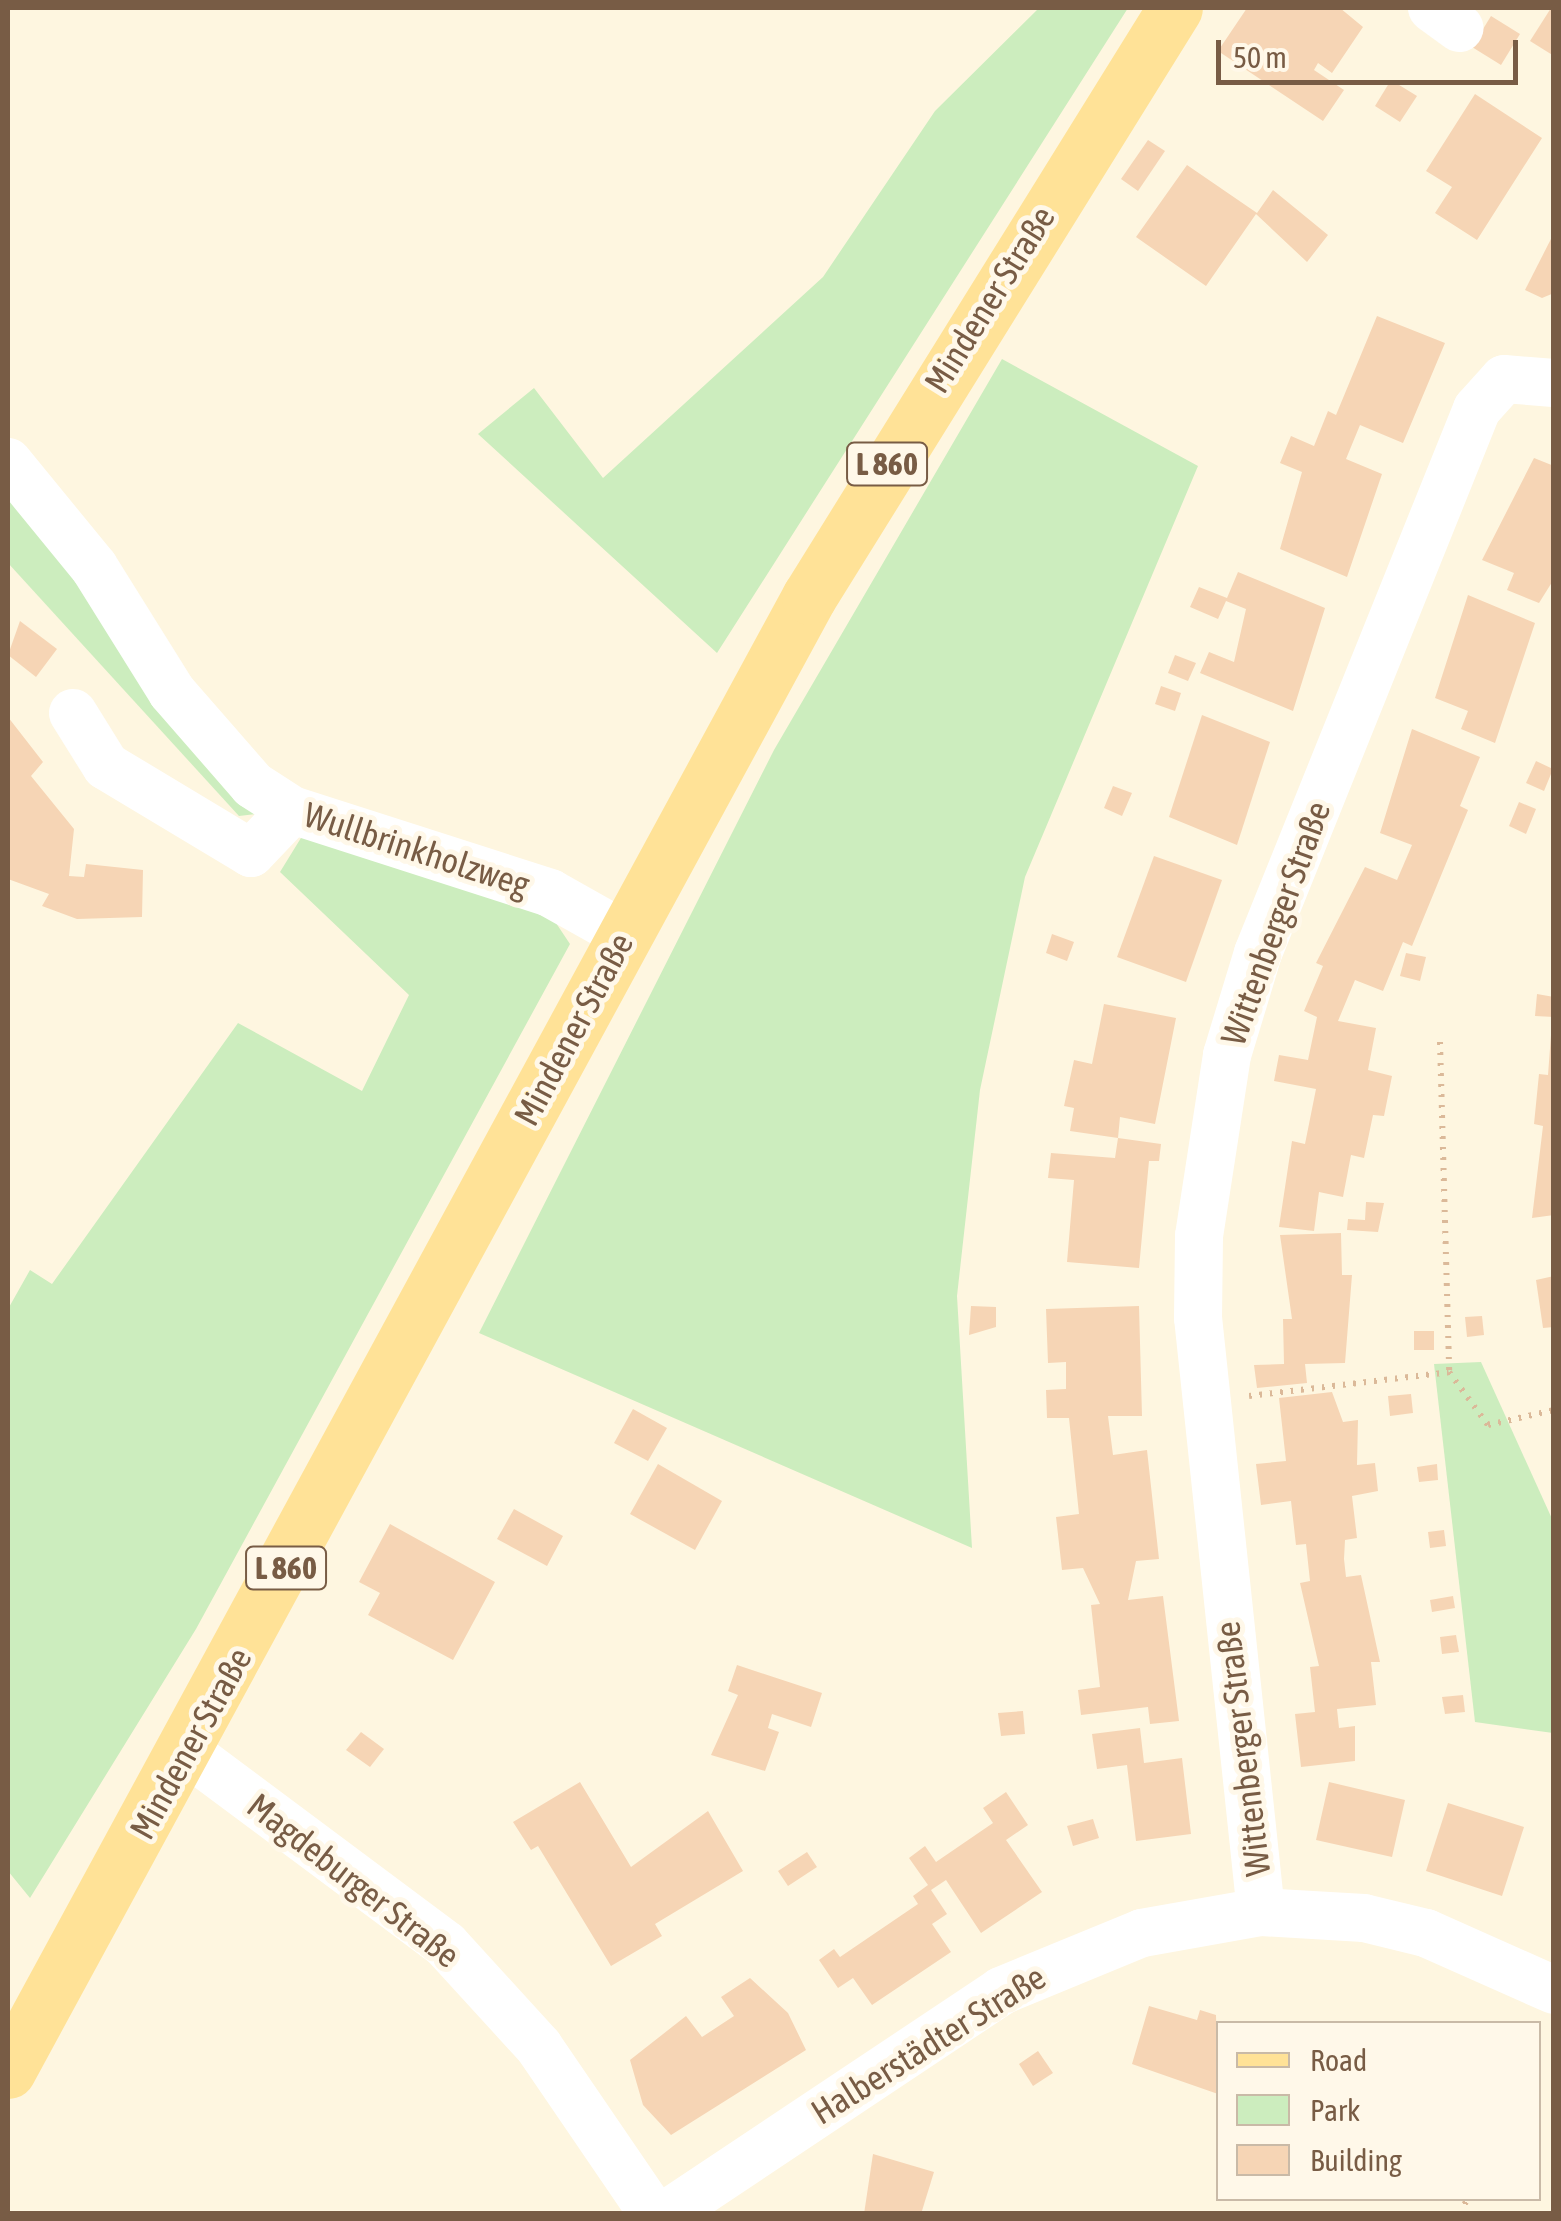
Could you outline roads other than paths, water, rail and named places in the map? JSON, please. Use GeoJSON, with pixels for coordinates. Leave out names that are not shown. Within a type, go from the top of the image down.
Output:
{"type":"FeatureCollection","features":[{"type":"Feature","properties":{"kind":"main road","name":"Mindener Straße"},"geometry":{"type":"LineString","coordinates":[[8,2071],[186,1751],[623,934],[928,394],[1174,8]]}},
{"type":"Feature","properties":{"kind":"street","name":"Wittenberger Straße"},"geometry":{"type":"LineString","coordinates":[[1260,1912],[1201,1402],[1199,1236],[1209,1152],[1258,953],[1477,409],[1504,379],[1554,383]]}},
{"type":"Feature","properties":{"kind":"street","name":"Wullbrinkholzweg"},"geometry":{"type":"LineString","coordinates":[[8,462],[94,567],[172,692],[253,785],[292,810],[550,892],[623,934]]}},
{"type":"Feature","properties":{"kind":"street"},"geometry":{"type":"LineString","coordinates":[[73,713],[106,766],[251,854],[292,810]]}},
{"type":"Feature","properties":{"kind":"street","name":"Magdeburger Straße"},"geometry":{"type":"LineString","coordinates":[[186,1751],[446,1945],[539,2046],[654,2214]]}},
{"type":"Feature","properties":{"kind":"street","name":"Halberstädter Straße"},"geometry":{"type":"LineString","coordinates":[[667,2214],[1039,1971],[1142,1933],[1260,1912],[1426,1933],[1554,1990]]}}]}
